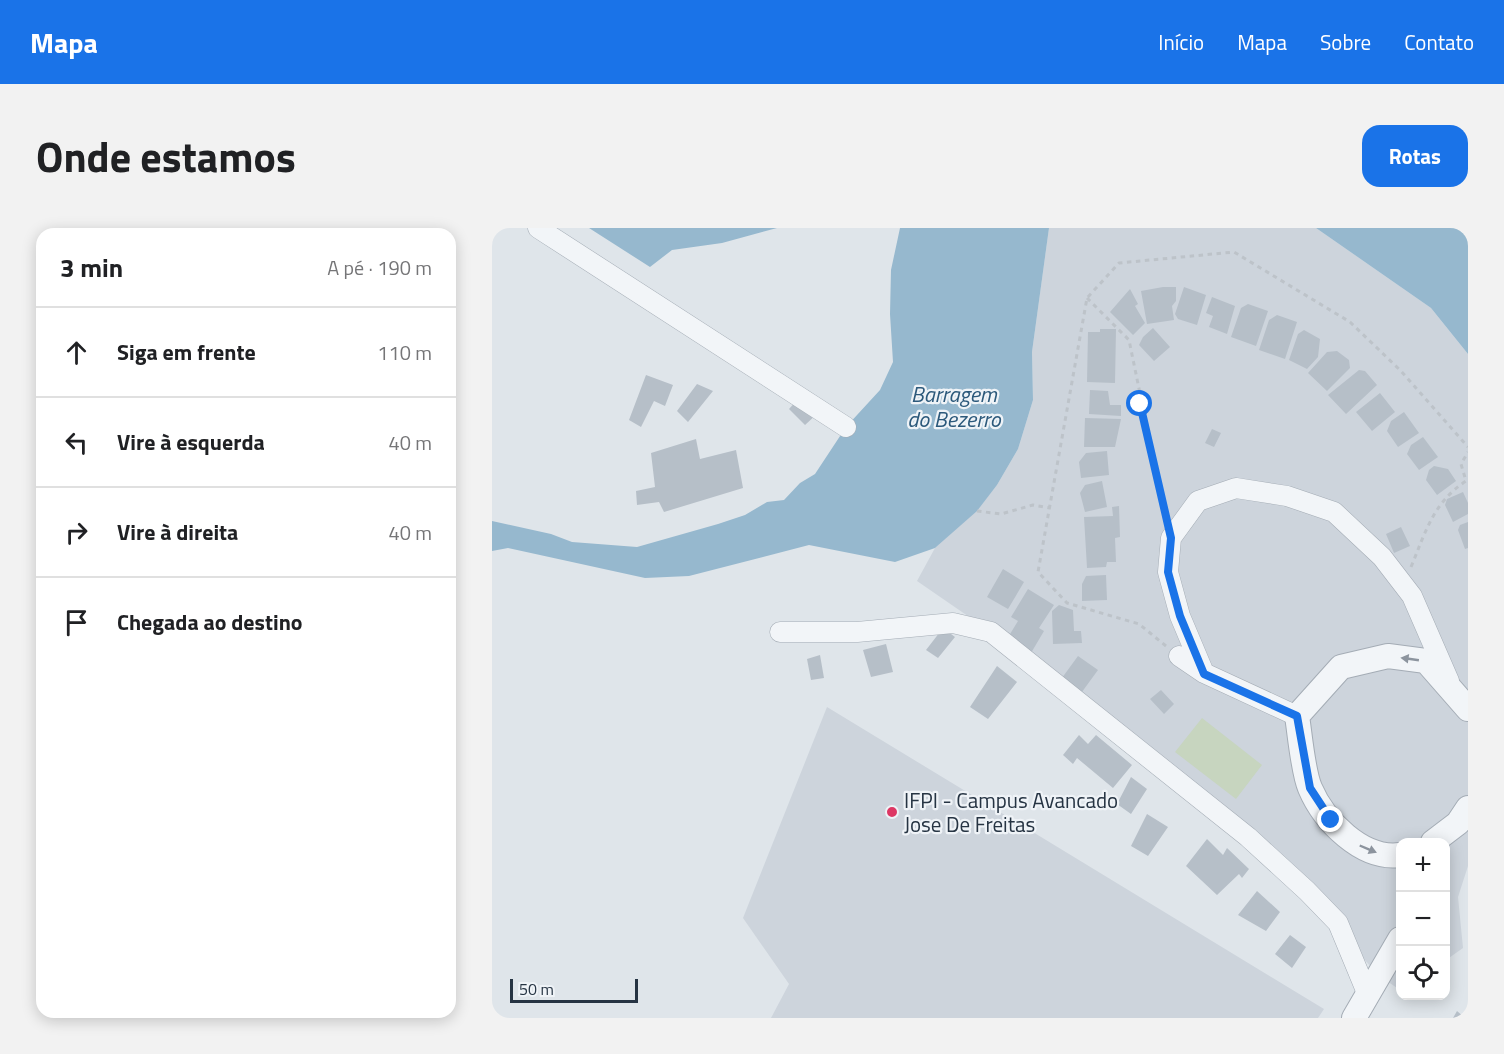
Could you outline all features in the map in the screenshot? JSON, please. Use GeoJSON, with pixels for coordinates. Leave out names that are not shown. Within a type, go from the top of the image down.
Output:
{"type":"FeatureCollection","features":[{"type":"Feature","properties":{"kind":"street"},"geometry":{"type":"LineString","coordinates":[[538,228],[846,427]]}},
{"type":"Feature","properties":{"kind":"street"},"geometry":{"type":"LineString","coordinates":[[1204,674],[1180,616],[1168,572],[1171,538],[1198,501],[1236,488],[1287,496],[1334,512],[1382,557],[1412,596],[1446,675],[1465,706]]}},
{"type":"Feature","properties":{"kind":"street"},"geometry":{"type":"LineString","coordinates":[[780,632],[857,632],[953,622],[991,632],[1248,837],[1307,891],[1338,923],[1367,993]]}},
{"type":"Feature","properties":{"kind":"street"},"geometry":{"type":"LineString","coordinates":[[1179,656],[1204,674],[1297,716]]}},
{"type":"Feature","properties":{"kind":"street"},"geometry":{"type":"LineString","coordinates":[[1297,716],[1341,667],[1388,656],[1426,662],[1465,706]]}},
{"type":"Feature","properties":{"kind":"street"},"geometry":{"type":"LineString","coordinates":[[1297,716],[1310,788],[1331,820],[1349,839],[1369,852],[1396,855]]}},
{"type":"Feature","properties":{"kind":"street"},"geometry":{"type":"LineString","coordinates":[[1441,838],[1458,823],[1468,808]]}},
{"type":"Feature","properties":{"kind":"street"},"geometry":{"type":"LineString","coordinates":[[1354,1018],[1397,946]]}},
{"type":"Feature","properties":{"kind":"path"},"geometry":{"type":"LineString","coordinates":[[1179,656],[1139,624],[1066,603],[1038,572],[1087,298],[1119,263],[1234,252],[1350,322],[1401,371],[1468,450],[1461,464],[1466,481],[1450,491],[1435,510],[1403,585]]}},
{"type":"Feature","properties":{"kind":"path"},"geometry":{"type":"LineString","coordinates":[[1087,298],[1129,340],[1140,404],[1171,538]]}},
{"type":"Feature","properties":{"kind":"path"},"geometry":{"type":"LineString","coordinates":[[977,510],[1001,514],[1033,505],[1050,508]]}},
{"type":"Feature","properties":{"kind":"shaded area"},"geometry":{"type":"Polygon","coordinates":[[[1049,228],[1316,228],[1431,308],[1468,354],[1468,866],[1458,897],[1463,948],[1450,957],[1450,838],[1396,838],[1396,987],[1378,975],[1329,919],[1259,855],[991,632],[917,581],[935,548],[977,510],[997,485],[1018,449],[1033,400],[1032,352],[1049,228]]]}},
{"type":"Feature","properties":{"kind":"shaded area","name":"IFPI - Campus Avancado Jose De Freitas"},"geometry":{"type":"Polygon","coordinates":[[[827,707],[1324,1009],[1318,1018],[771,1018],[789,984],[743,918],[827,707]]]}},
{"type":"Feature","properties":{"kind":"green space"},"geometry":{"type":"Polygon","coordinates":[[[1202,718],[1262,765],[1236,799],[1175,752],[1202,718]]]}},
{"type":"Feature","properties":{"kind":"water"},"geometry":{"type":"Polygon","coordinates":[[[589,228],[777,228],[722,243],[672,250],[650,267],[589,228]]]}},
{"type":"Feature","properties":{"kind":"water","name":"Barragem do Bezerro"},"geometry":{"type":"Polygon","coordinates":[[[900,228],[1049,228],[1032,352],[1033,400],[1018,449],[997,485],[977,511],[935,548],[895,562],[809,545],[689,576],[645,578],[508,548],[492,551],[492,521],[551,534],[572,542],[637,547],[745,515],[767,502],[784,500],[800,483],[815,474],[846,427],[880,390],[893,362],[890,314],[891,270],[900,228]]]}},
{"type":"Feature","properties":{"kind":"water"},"geometry":{"type":"Polygon","coordinates":[[[1316,228],[1468,228],[1468,354],[1431,308],[1316,228]]]}},
{"type":"Feature","properties":{"kind":"building"},"geometry":{"type":"Polygon","coordinates":[[[1176,287],[1176,301],[1172,306],[1174,320],[1147,324],[1141,291],[1176,287]]]}},
{"type":"Feature","properties":{"kind":"building"},"geometry":{"type":"Polygon","coordinates":[[[1184,287],[1206,295],[1197,325],[1178,319],[1175,314],[1184,287]]]}},
{"type":"Feature","properties":{"kind":"building"},"geometry":{"type":"Polygon","coordinates":[[[1130,289],[1138,304],[1135,306],[1145,323],[1133,335],[1110,312],[1130,289]]]}},
{"type":"Feature","properties":{"kind":"building"},"geometry":{"type":"Polygon","coordinates":[[[1212,297],[1235,306],[1227,334],[1209,327],[1213,316],[1206,313],[1212,297]]]}},
{"type":"Feature","properties":{"kind":"building"},"geometry":{"type":"Polygon","coordinates":[[[1248,304],[1268,311],[1256,346],[1231,337],[1241,308],[1248,304]]]}},
{"type":"Feature","properties":{"kind":"building"},"geometry":{"type":"Polygon","coordinates":[[[1277,315],[1297,322],[1285,359],[1259,350],[1269,320],[1277,315]]]}},
{"type":"Feature","properties":{"kind":"building"},"geometry":{"type":"Polygon","coordinates":[[[1153,328],[1170,347],[1154,361],[1139,345],[1143,337],[1153,328]]]}},
{"type":"Feature","properties":{"kind":"building"},"geometry":{"type":"Polygon","coordinates":[[[1100,329],[1116,329],[1115,383],[1087,382],[1088,332],[1100,332],[1100,329]]]}},
{"type":"Feature","properties":{"kind":"building"},"geometry":{"type":"Polygon","coordinates":[[[1304,330],[1320,339],[1318,357],[1307,369],[1289,360],[1298,334],[1304,330]]]}},
{"type":"Feature","properties":{"kind":"building"},"geometry":{"type":"Polygon","coordinates":[[[1337,351],[1349,360],[1350,368],[1327,391],[1308,373],[1327,352],[1337,351]]]}},
{"type":"Feature","properties":{"kind":"building"},"geometry":{"type":"Polygon","coordinates":[[[1359,370],[1365,371],[1377,385],[1346,414],[1328,395],[1359,370]]]}},
{"type":"Feature","properties":{"kind":"building"},"geometry":{"type":"Polygon","coordinates":[[[646,375],[673,385],[665,406],[654,401],[641,427],[629,420],[646,375]]]}},
{"type":"Feature","properties":{"kind":"building"},"geometry":{"type":"Polygon","coordinates":[[[697,384],[713,391],[688,422],[677,411],[697,384]]]}},
{"type":"Feature","properties":{"kind":"building"},"geometry":{"type":"Polygon","coordinates":[[[1090,390],[1108,391],[1110,405],[1121,405],[1121,416],[1089,414],[1090,390]]]}},
{"type":"Feature","properties":{"kind":"building"},"geometry":{"type":"Polygon","coordinates":[[[1380,393],[1395,412],[1372,431],[1356,412],[1380,393]]]}},
{"type":"Feature","properties":{"kind":"building"},"geometry":{"type":"Polygon","coordinates":[[[798,399],[818,413],[805,425],[789,409],[798,399]]]}},
{"type":"Feature","properties":{"kind":"building"},"geometry":{"type":"Polygon","coordinates":[[[1404,412],[1419,433],[1398,447],[1387,431],[1391,421],[1404,412]]]}},
{"type":"Feature","properties":{"kind":"building"},"geometry":{"type":"Polygon","coordinates":[[[1085,418],[1121,419],[1115,447],[1084,447],[1085,418]]]}},
{"type":"Feature","properties":{"kind":"building"},"geometry":{"type":"Polygon","coordinates":[[[1212,429],[1221,433],[1214,447],[1205,443],[1212,429]]]}},
{"type":"Feature","properties":{"kind":"building"},"geometry":{"type":"Polygon","coordinates":[[[1423,437],[1438,457],[1419,470],[1407,454],[1411,445],[1423,437]]]}},
{"type":"Feature","properties":{"kind":"building"},"geometry":{"type":"Polygon","coordinates":[[[696,439],[700,459],[736,450],[743,488],[664,512],[659,502],[637,505],[636,491],[655,487],[651,453],[696,439]]]}},
{"type":"Feature","properties":{"kind":"building"},"geometry":{"type":"Polygon","coordinates":[[[1107,451],[1109,475],[1081,478],[1079,462],[1086,453],[1107,451]]]}},
{"type":"Feature","properties":{"kind":"building"},"geometry":{"type":"Polygon","coordinates":[[[1434,466],[1448,469],[1456,481],[1437,495],[1426,480],[1429,470],[1434,466]]]}},
{"type":"Feature","properties":{"kind":"building"},"geometry":{"type":"Polygon","coordinates":[[[1102,481],[1107,507],[1085,512],[1080,493],[1085,485],[1102,481]]]}},
{"type":"Feature","properties":{"kind":"building"},"geometry":{"type":"Polygon","coordinates":[[[1463,492],[1468,503],[1468,514],[1453,522],[1445,505],[1447,499],[1463,492]]]}},
{"type":"Feature","properties":{"kind":"building"},"geometry":{"type":"Polygon","coordinates":[[[1119,506],[1120,537],[1115,538],[1116,562],[1107,562],[1106,567],[1087,568],[1084,517],[1113,516],[1112,507],[1119,506]]]}},
{"type":"Feature","properties":{"kind":"building"},"geometry":{"type":"Polygon","coordinates":[[[1468,522],[1468,548],[1465,549],[1458,530],[1460,525],[1468,522]]]}},
{"type":"Feature","properties":{"kind":"building"},"geometry":{"type":"Polygon","coordinates":[[[1401,527],[1410,546],[1394,553],[1386,534],[1401,527]]]}},
{"type":"Feature","properties":{"kind":"building"},"geometry":{"type":"Polygon","coordinates":[[[1003,569],[1024,582],[1008,609],[987,597],[1003,569]]]}},
{"type":"Feature","properties":{"kind":"building"},"geometry":{"type":"Polygon","coordinates":[[[1106,575],[1107,600],[1082,601],[1082,584],[1086,576],[1106,575]]]}},
{"type":"Feature","properties":{"kind":"building"},"geometry":{"type":"Polygon","coordinates":[[[1028,589],[1054,605],[1039,628],[1044,631],[1031,653],[1007,639],[1018,621],[1011,617],[1028,589]]]}},
{"type":"Feature","properties":{"kind":"building"},"geometry":{"type":"Polygon","coordinates":[[[1059,605],[1073,610],[1074,631],[1081,631],[1082,643],[1053,644],[1052,611],[1059,605]]]}},
{"type":"Feature","properties":{"kind":"building"},"geometry":{"type":"Polygon","coordinates":[[[943,628],[955,637],[938,658],[926,650],[943,628]]]}},
{"type":"Feature","properties":{"kind":"building"},"geometry":{"type":"Polygon","coordinates":[[[886,644],[893,672],[871,677],[863,650],[886,644]]]}},
{"type":"Feature","properties":{"kind":"building"},"geometry":{"type":"Polygon","coordinates":[[[820,655],[824,678],[811,680],[807,659],[820,655]]]}},
{"type":"Feature","properties":{"kind":"building"},"geometry":{"type":"Polygon","coordinates":[[[1078,656],[1098,670],[1079,696],[1059,682],[1078,656]]]}},
{"type":"Feature","properties":{"kind":"building"},"geometry":{"type":"Polygon","coordinates":[[[997,666],[1017,682],[988,719],[970,707],[997,666]]]}},
{"type":"Feature","properties":{"kind":"building"},"geometry":{"type":"Polygon","coordinates":[[[1161,690],[1174,704],[1164,714],[1150,699],[1161,690]]]}},
{"type":"Feature","properties":{"kind":"building"},"geometry":{"type":"Polygon","coordinates":[[[1079,735],[1088,744],[1096,735],[1132,765],[1113,788],[1077,758],[1073,764],[1063,755],[1079,735]]]}},
{"type":"Feature","properties":{"kind":"building"},"geometry":{"type":"Polygon","coordinates":[[[1131,777],[1147,789],[1131,814],[1117,804],[1131,777]]]}},
{"type":"Feature","properties":{"kind":"building"},"geometry":{"type":"Polygon","coordinates":[[[1147,814],[1168,827],[1148,856],[1131,846],[1147,814]]]}},
{"type":"Feature","properties":{"kind":"building"},"geometry":{"type":"Polygon","coordinates":[[[1207,839],[1223,855],[1227,848],[1249,869],[1242,878],[1239,874],[1217,895],[1186,866],[1207,839]]]}},
{"type":"Feature","properties":{"kind":"building"},"geometry":{"type":"Polygon","coordinates":[[[1257,891],[1280,912],[1266,931],[1238,915],[1257,891]]]}},
{"type":"Feature","properties":{"kind":"building"},"geometry":{"type":"Polygon","coordinates":[[[1290,935],[1306,947],[1292,968],[1275,954],[1290,935]]]}},
{"type":"Feature","properties":{"kind":"building"},"geometry":{"type":"Polygon","coordinates":[[[1457,1011],[1465,1018],[1453,1018],[1457,1011]]]}},
{"type":"Feature","properties":{"kind":"place","name":"IFPI - Campus Avancado Jose De Freitas"},"geometry":{"type":"Point","coordinates":[892,812]}},
{"type":"Feature","properties":{"kind":"route"},"geometry":{"type":"LineString","coordinates":[[1140,404],[1171,538],[1168,572],[1180,616],[1204,674],[1297,716],[1310,788],[1331,820]]}}]}
